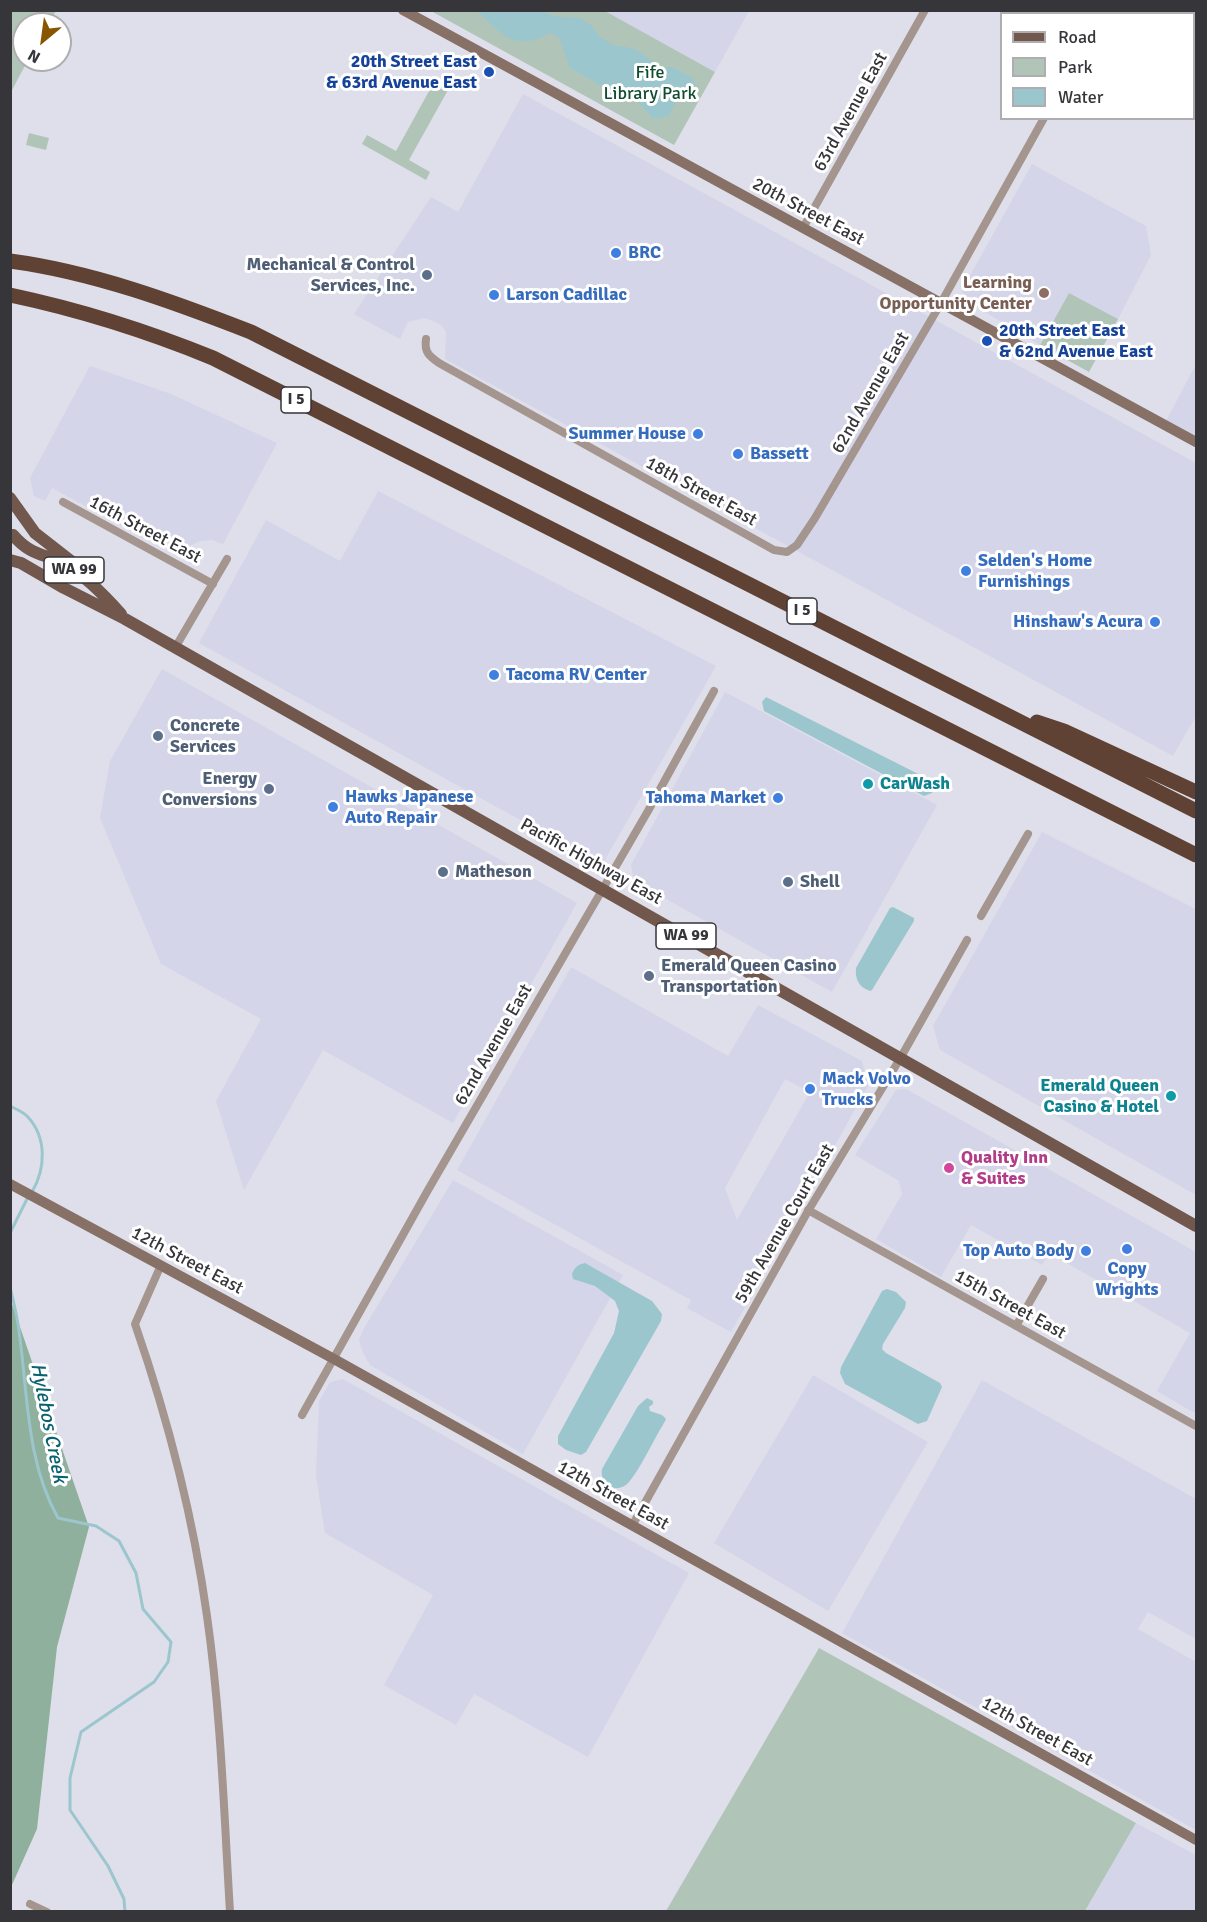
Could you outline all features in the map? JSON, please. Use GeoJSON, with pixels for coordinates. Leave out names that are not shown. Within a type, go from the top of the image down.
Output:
{"type":"FeatureCollection","features":[{"type":"Feature","properties":{"kind":"highway","name":"I 5"},"geometry":{"type":"LineString","coordinates":[[10,261],[90,278],[200,312],[251,332],[1197,811]]}},
{"type":"Feature","properties":{"kind":"highway","name":"I 5"},"geometry":{"type":"LineString","coordinates":[[10,295],[59,305],[111,320],[213,358],[1197,855]]}},
{"type":"Feature","properties":{"kind":"highway"},"geometry":{"type":"LineString","coordinates":[[987,705],[1064,730],[1197,792]]}},
{"type":"Feature","properties":{"kind":"highway"},"geometry":{"type":"LineString","coordinates":[[1076,793],[1197,864]]}},
{"type":"Feature","properties":{"kind":"main road"},"geometry":{"type":"LineString","coordinates":[[10,498],[35,533],[70,558],[89,583]]}},
{"type":"Feature","properties":{"kind":"main road","name":"Pacific Highway East"},"geometry":{"type":"LineString","coordinates":[[12,534],[30,551],[65,564],[110,601],[125,619]]}},
{"type":"Feature","properties":{"kind":"main road","name":"Pacific Highway East"},"geometry":{"type":"LineString","coordinates":[[10,560],[21,563],[125,619],[1197,1226]]}},
{"type":"Feature","properties":{"kind":"street","name":"20th Street East"},"geometry":{"type":"LineString","coordinates":[[403,10],[1197,442]]}},
{"type":"Feature","properties":{"kind":"street","name":"63rd Avenue East"},"geometry":{"type":"LineString","coordinates":[[803,228],[925,10]]}},
{"type":"Feature","properties":{"kind":"street","name":"62nd Avenue East"},"geometry":{"type":"LineString","coordinates":[[787,552],[797,545],[806,532],[941,303],[1043,120]]}},
{"type":"Feature","properties":{"kind":"street","name":"18th Street East"},"geometry":{"type":"LineString","coordinates":[[426,339],[425,348],[429,356],[439,363],[774,550],[787,552]]}},
{"type":"Feature","properties":{"kind":"street","name":"16th Street East"},"geometry":{"type":"LineString","coordinates":[[63,502],[213,584]]}},
{"type":"Feature","properties":{"kind":"street"},"geometry":{"type":"LineString","coordinates":[[175,648],[227,559]]}},
{"type":"Feature","properties":{"kind":"street","name":"62nd Avenue East"},"geometry":{"type":"LineString","coordinates":[[302,1415],[428,1190],[648,811],[714,691]]}},
{"type":"Feature","properties":{"kind":"street"},"geometry":{"type":"LineString","coordinates":[[981,916],[1028,834]]}},
{"type":"Feature","properties":{"kind":"street","name":"59th Avenue Court East"},"geometry":{"type":"LineString","coordinates":[[632,1526],[808,1210],[901,1057],[967,940]]}},
{"type":"Feature","properties":{"kind":"street","name":"12th Street East"},"geometry":{"type":"LineString","coordinates":[[10,1184],[334,1359],[1197,1840]]}},
{"type":"Feature","properties":{"kind":"street","name":"15th Street East"},"geometry":{"type":"LineString","coordinates":[[808,1210],[1197,1426]]}},
{"type":"Feature","properties":{"kind":"street"},"geometry":{"type":"LineString","coordinates":[[161,1265],[135,1324],[173,1446],[201,1572],[216,1695],[230,1911]]}},
{"type":"Feature","properties":{"kind":"street"},"geometry":{"type":"LineString","coordinates":[[1016,1326],[1043,1279]]}},
{"type":"Feature","properties":{"kind":"street"},"geometry":{"type":"LineString","coordinates":[[30,1904],[47,1911]]}},
{"type":"Feature","properties":{"kind":"shaded area"},"geometry":{"type":"Polygon","coordinates":[[[605,11],[749,11],[715,72],[605,11]]]}},
{"type":"Feature","properties":{"kind":"shaded area"},"geometry":{"type":"Polygon","coordinates":[[[523,94],[1196,463],[1196,716],[1173,756],[445,359],[446,332],[441,325],[424,318],[408,322],[400,339],[354,314],[431,197],[458,212],[523,94]]]}},
{"type":"Feature","properties":{"kind":"shaded area"},"geometry":{"type":"Polygon","coordinates":[[[1032,164],[1146,226],[1151,255],[1118,319],[1069,293],[1040,345],[963,299],[962,290],[1032,164]]]}},
{"type":"Feature","properties":{"kind":"shaded area"},"geometry":{"type":"Polygon","coordinates":[[[1196,364],[1196,442],[1164,425],[1196,364]]]}},
{"type":"Feature","properties":{"kind":"shaded area"},"geometry":{"type":"Polygon","coordinates":[[[90,366],[171,394],[277,443],[223,544],[212,540],[200,541],[189,546],[181,555],[168,546],[163,548],[52,488],[45,501],[34,496],[30,478],[90,366]]]}},
{"type":"Feature","properties":{"kind":"shaded area","name":"Tacoma RV Center"},"geometry":{"type":"Polygon","coordinates":[[[378,491],[716,666],[602,865],[199,643],[266,520],[340,561],[378,491]]]}},
{"type":"Feature","properties":{"kind":"shaded area"},"geometry":{"type":"Polygon","coordinates":[[[162,669],[577,903],[453,1123],[323,1050],[244,1190],[216,1101],[261,1019],[161,964],[100,818],[110,761],[162,669]]]}},
{"type":"Feature","properties":{"kind":"shaded area"},"geometry":{"type":"Polygon","coordinates":[[[725,692],[937,805],[832,992],[634,881],[631,865],[725,692]]]}},
{"type":"Feature","properties":{"kind":"shaded area"},"geometry":{"type":"Polygon","coordinates":[[[1042,832],[1196,909],[1196,1195],[940,1050],[933,1026],[1042,832]]]}},
{"type":"Feature","properties":{"kind":"shaded area"},"geometry":{"type":"Polygon","coordinates":[[[571,967],[728,1056],[758,1005],[862,1061],[868,1086],[731,1332],[687,1308],[691,1300],[457,1170],[571,967]],[[785,1079],[725,1188],[737,1220],[810,1092],[785,1079]]]}},
{"type":"Feature","properties":{"kind":"shaded area"},"geometry":{"type":"Polygon","coordinates":[[[906,1089],[1196,1252],[1196,1414],[1157,1391],[1190,1333],[1049,1253],[1042,1265],[971,1225],[941,1277],[876,1239],[902,1194],[899,1181],[855,1155],[896,1090],[906,1089]]]}},
{"type":"Feature","properties":{"kind":"shaded area"},"geometry":{"type":"Polygon","coordinates":[[[453,1180],[623,1275],[523,1454],[370,1365],[359,1340],[453,1180]]]}},
{"type":"Feature","properties":{"kind":"shaded area"},"geometry":{"type":"Polygon","coordinates":[[[813,1375],[928,1442],[828,1611],[714,1543],[813,1375]]]}},
{"type":"Feature","properties":{"kind":"shaded area"},"geometry":{"type":"Polygon","coordinates":[[[343,1379],[689,1573],[588,1757],[474,1694],[456,1725],[384,1685],[433,1595],[325,1533],[316,1476],[319,1401],[330,1382],[343,1379]]]}},
{"type":"Feature","properties":{"kind":"shaded area"},"geometry":{"type":"Polygon","coordinates":[[[982,1380],[1196,1499],[1196,1639],[1148,1612],[1138,1629],[1196,1662],[1196,1830],[842,1633],[982,1380]]]}},
{"type":"Feature","properties":{"kind":"shaded area"},"geometry":{"type":"Polygon","coordinates":[[[1136,1823],[1196,1855],[1196,1911],[1085,1912],[1136,1823]]]}},
{"type":"Feature","properties":{"kind":"green space"},"geometry":{"type":"Polygon","coordinates":[[[11,10],[56,11],[12,12],[12,72],[22,72],[11,92],[11,10]]]}},
{"type":"Feature","properties":{"kind":"green space","name":"Fife Library Park"},"geometry":{"type":"Polygon","coordinates":[[[431,11],[605,11],[715,72],[674,145],[431,11]]]}},
{"type":"Feature","properties":{"kind":"green space"},"geometry":{"type":"Polygon","coordinates":[[[434,82],[448,90],[409,160],[430,172],[426,180],[362,144],[367,135],[396,151],[434,82]]]}},
{"type":"Feature","properties":{"kind":"green space"},"geometry":{"type":"Polygon","coordinates":[[[29,133],[49,138],[46,150],[26,145],[29,133]]]}},
{"type":"Feature","properties":{"kind":"green space"},"geometry":{"type":"Polygon","coordinates":[[[1069,293],[1118,319],[1089,372],[1040,345],[1069,293]]]}},
{"type":"Feature","properties":{"kind":"green space"},"geometry":{"type":"Polygon","coordinates":[[[10,1298],[89,1527],[57,1647],[37,1829],[11,1887],[10,1298]]]}},
{"type":"Feature","properties":{"kind":"green space"},"geometry":{"type":"Polygon","coordinates":[[[819,1648],[1136,1823],[1085,1911],[666,1911],[819,1648]]]}},
{"type":"Feature","properties":{"kind":"water"},"geometry":{"type":"Polygon","coordinates":[[[477,11],[542,11],[553,16],[580,18],[592,26],[600,37],[615,46],[639,51],[660,67],[672,67],[693,78],[695,86],[675,103],[669,116],[653,119],[639,103],[626,94],[608,90],[569,67],[560,39],[552,33],[535,40],[513,40],[506,37],[477,11]]]}},
{"type":"Feature","properties":{"kind":"water"},"geometry":{"type":"Polygon","coordinates":[[[766,697],[934,782],[932,793],[924,796],[764,711],[762,702],[766,697]]]}},
{"type":"Feature","properties":{"kind":"water"},"geometry":{"type":"Polygon","coordinates":[[[893,907],[914,918],[914,921],[870,991],[858,982],[856,968],[890,908],[893,907]]]}},
{"type":"Feature","properties":{"kind":"water"},"geometry":{"type":"Polygon","coordinates":[[[585,1263],[652,1301],[662,1314],[661,1321],[586,1452],[581,1455],[566,1450],[558,1444],[558,1436],[614,1333],[619,1311],[615,1301],[595,1286],[573,1279],[572,1274],[575,1268],[585,1263]]]}},
{"type":"Feature","properties":{"kind":"water"},"geometry":{"type":"Polygon","coordinates":[[[887,1289],[896,1292],[906,1302],[905,1308],[882,1349],[940,1383],[942,1387],[927,1421],[918,1424],[845,1384],[840,1373],[841,1367],[882,1291],[887,1289]]]}},
{"type":"Feature","properties":{"kind":"water"},"geometry":{"type":"Polygon","coordinates":[[[647,1398],[653,1401],[649,1407],[650,1411],[666,1419],[634,1476],[625,1486],[610,1487],[603,1480],[602,1469],[638,1406],[647,1398]]]}},
{"type":"Feature","properties":{"kind":"waterway","name":"Hylebos Creek"},"geometry":{"type":"LineString","coordinates":[[10,1106],[27,1116],[34,1124],[41,1143],[42,1163],[32,1192]]}},
{"type":"Feature","properties":{"kind":"waterway","name":"Hylebos Creek"},"geometry":{"type":"LineString","coordinates":[[10,1233],[28,1197]]}},
{"type":"Feature","properties":{"kind":"waterway","name":"Hylebos Creek"},"geometry":{"type":"LineString","coordinates":[[10,1287],[18,1324],[33,1448],[47,1496],[58,1518],[96,1526],[119,1541],[136,1573],[143,1609],[171,1642],[168,1662],[154,1682],[81,1732],[70,1778],[70,1810],[108,1866],[124,1899],[125,1912]]}},
{"type":"Feature","properties":{"kind":"place","name":"20th Street East & 63rd Avenue East"},"geometry":{"type":"Point","coordinates":[489,72]}},
{"type":"Feature","properties":{"kind":"place","name":"BRC"},"geometry":{"type":"Point","coordinates":[616,253]}},
{"type":"Feature","properties":{"kind":"place","name":"Mechanical & Control Services, Inc."},"geometry":{"type":"Point","coordinates":[427,275]}},
{"type":"Feature","properties":{"kind":"place","name":"Learning Opportunity Center"},"geometry":{"type":"Point","coordinates":[1044,293]}},
{"type":"Feature","properties":{"kind":"place","name":"Larson Cadillac"},"geometry":{"type":"Point","coordinates":[494,295]}},
{"type":"Feature","properties":{"kind":"place","name":"20th Street East & 62nd Avenue East"},"geometry":{"type":"Point","coordinates":[987,341]}},
{"type":"Feature","properties":{"kind":"place","name":"Summer House"},"geometry":{"type":"Point","coordinates":[698,434]}},
{"type":"Feature","properties":{"kind":"place","name":"Bassett"},"geometry":{"type":"Point","coordinates":[738,454]}},
{"type":"Feature","properties":{"kind":"place","name":"Selden's Home Furnishings"},"geometry":{"type":"Point","coordinates":[966,571]}},
{"type":"Feature","properties":{"kind":"place","name":"Hinshaw's Acura"},"geometry":{"type":"Point","coordinates":[1155,622]}},
{"type":"Feature","properties":{"kind":"place","name":"Tacoma RV Center"},"geometry":{"type":"Point","coordinates":[494,675]}},
{"type":"Feature","properties":{"kind":"place","name":"Concrete Services"},"geometry":{"type":"Point","coordinates":[158,736]}},
{"type":"Feature","properties":{"kind":"place","name":"CarWash"},"geometry":{"type":"Point","coordinates":[868,784]}},
{"type":"Feature","properties":{"kind":"place","name":"Energy Conversions"},"geometry":{"type":"Point","coordinates":[269,789]}},
{"type":"Feature","properties":{"kind":"place","name":"Tahoma Market"},"geometry":{"type":"Point","coordinates":[778,798]}},
{"type":"Feature","properties":{"kind":"place","name":"Hawks Japanese Auto Repair"},"geometry":{"type":"Point","coordinates":[333,807]}},
{"type":"Feature","properties":{"kind":"place","name":"Matheson"},"geometry":{"type":"Point","coordinates":[443,872]}},
{"type":"Feature","properties":{"kind":"place","name":"Shell"},"geometry":{"type":"Point","coordinates":[788,882]}},
{"type":"Feature","properties":{"kind":"place","name":"Emerald Queen Casino Transportation"},"geometry":{"type":"Point","coordinates":[649,976]}},
{"type":"Feature","properties":{"kind":"place","name":"Mack Volvo Trucks"},"geometry":{"type":"Point","coordinates":[810,1089]}},
{"type":"Feature","properties":{"kind":"place","name":"Emerald Queen Casino & Hotel"},"geometry":{"type":"Point","coordinates":[1171,1096]}},
{"type":"Feature","properties":{"kind":"place","name":"Quality Inn & Suites"},"geometry":{"type":"Point","coordinates":[949,1168]}},
{"type":"Feature","properties":{"kind":"place","name":"Copy Wrights"},"geometry":{"type":"Point","coordinates":[1127,1249]}},
{"type":"Feature","properties":{"kind":"place","name":"Top Auto Body"},"geometry":{"type":"Point","coordinates":[1086,1251]}}]}
